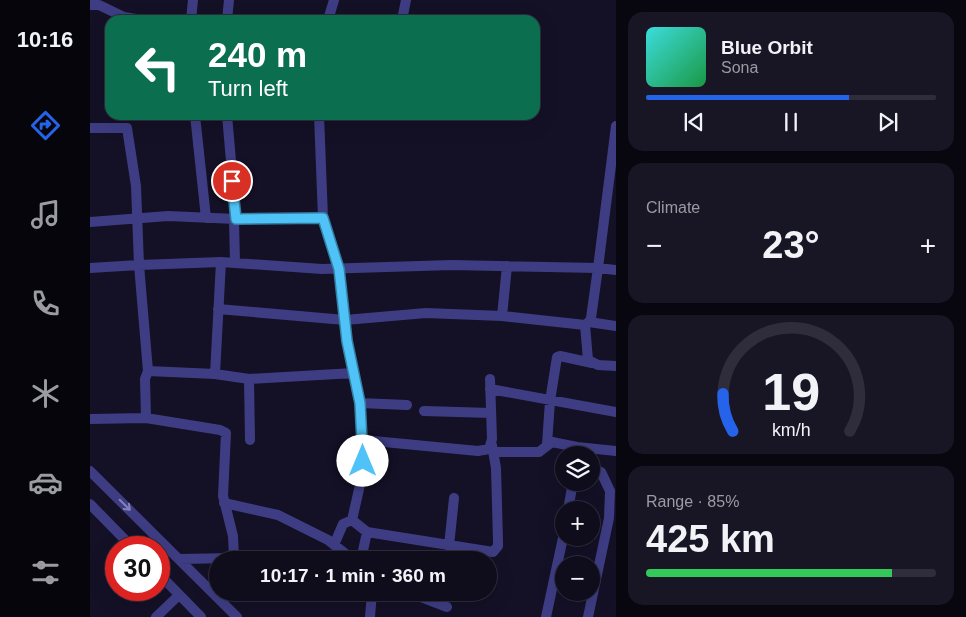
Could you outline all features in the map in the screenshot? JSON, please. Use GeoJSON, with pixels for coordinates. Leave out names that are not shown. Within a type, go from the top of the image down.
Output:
{"type":"FeatureCollection","features":[{"type":"Feature","properties":{"kind":"street"},"geometry":{"type":"LineString","coordinates":[[192,15],[193,0]]}},
{"type":"Feature","properties":{"kind":"street"},"geometry":{"type":"LineString","coordinates":[[228,15],[229,0]]}},
{"type":"Feature","properties":{"kind":"street"},"geometry":{"type":"LineString","coordinates":[[330,15],[334,0]]}},
{"type":"Feature","properties":{"kind":"street"},"geometry":{"type":"LineString","coordinates":[[403,15],[406,0]]}},
{"type":"Feature","properties":{"kind":"street"},"geometry":{"type":"LineString","coordinates":[[96,3],[120,15]]}},
{"type":"Feature","properties":{"kind":"street"},"geometry":{"type":"LineString","coordinates":[[196,120],[206,218]]}},
{"type":"Feature","properties":{"kind":"street"},"geometry":{"type":"LineString","coordinates":[[227,120],[235,219],[235,263]]}},
{"type":"Feature","properties":{"kind":"street"},"geometry":{"type":"LineString","coordinates":[[319,120],[323,218],[339,269],[345,320],[360,403],[363,440],[362,476],[352,520]]}},
{"type":"Feature","properties":{"kind":"street"},"geometry":{"type":"LineString","coordinates":[[90,128],[127,128],[133,158],[139,265],[148,371],[145,379],[146,418]]}},
{"type":"Feature","properties":{"kind":"street"},"geometry":{"type":"LineString","coordinates":[[592,363],[586,355],[587,324],[611,205],[616,128]]}},
{"type":"Feature","properties":{"kind":"street"},"geometry":{"type":"LineString","coordinates":[[90,222],[168,216],[235,219],[323,218]]}},
{"type":"Feature","properties":{"kind":"street"},"geometry":{"type":"LineString","coordinates":[[90,268],[221,262],[339,269],[452,265],[616,270]]}},
{"type":"Feature","properties":{"kind":"street"},"geometry":{"type":"LineString","coordinates":[[215,374],[221,262]]}},
{"type":"Feature","properties":{"kind":"street"},"geometry":{"type":"LineString","coordinates":[[502,316],[507,266]]}},
{"type":"Feature","properties":{"kind":"street"},"geometry":{"type":"LineString","coordinates":[[218,309],[345,320],[426,312],[502,316],[616,326]]}},
{"type":"Feature","properties":{"kind":"street"},"geometry":{"type":"LineString","coordinates":[[547,444],[550,400],[557,357],[616,366]]}},
{"type":"Feature","properties":{"kind":"street"},"geometry":{"type":"LineString","coordinates":[[148,371],[215,374],[249,379],[354,373]]}},
{"type":"Feature","properties":{"kind":"street"},"geometry":{"type":"LineString","coordinates":[[249,379],[250,440]]}},
{"type":"Feature","properties":{"kind":"street"},"geometry":{"type":"LineString","coordinates":[[352,520],[367,532],[493,552],[498,546],[496,468],[492,449],[490,384],[550,400],[616,412]]}},
{"type":"Feature","properties":{"kind":"street"},"geometry":{"type":"LineString","coordinates":[[360,403],[407,406]]}},
{"type":"Feature","properties":{"kind":"street"},"geometry":{"type":"LineString","coordinates":[[424,411],[491,413]]}},
{"type":"Feature","properties":{"kind":"street"},"geometry":{"type":"LineString","coordinates":[[90,419],[146,418],[226,432],[224,503],[233,536],[234,558],[179,560]]}},
{"type":"Feature","properties":{"kind":"street"},"geometry":{"type":"LineString","coordinates":[[363,440],[478,451],[492,449],[538,452],[552,442],[563,446]]}},
{"type":"Feature","properties":{"kind":"street"},"geometry":{"type":"LineString","coordinates":[[600,451],[616,451]]}},
{"type":"Feature","properties":{"kind":"street"},"geometry":{"type":"LineString","coordinates":[[90,471],[237,617]]}},
{"type":"Feature","properties":{"kind":"street"},"geometry":{"type":"LineString","coordinates":[[588,617],[609,518],[610,490],[600,472]]}},
{"type":"Feature","properties":{"kind":"street"},"geometry":{"type":"LineString","coordinates":[[449,546],[454,498]]}},
{"type":"Feature","properties":{"kind":"street"},"geometry":{"type":"LineString","coordinates":[[224,503],[278,515],[342,551]]}},
{"type":"Feature","properties":{"kind":"street"},"geometry":{"type":"LineString","coordinates":[[90,504],[121,536]]}},
{"type":"Feature","properties":{"kind":"street"},"geometry":{"type":"LineString","coordinates":[[334,545],[343,524],[352,520]]}},
{"type":"Feature","properties":{"kind":"street"},"geometry":{"type":"LineString","coordinates":[[363,551],[367,532]]}},
{"type":"Feature","properties":{"kind":"street"},"geometry":{"type":"LineString","coordinates":[[546,617],[561,546]]}},
{"type":"Feature","properties":{"kind":"street"},"geometry":{"type":"LineString","coordinates":[[170,585],[201,617]]}},
{"type":"Feature","properties":{"kind":"street"},"geometry":{"type":"LineString","coordinates":[[156,617],[180,595]]}},
{"type":"Feature","properties":{"kind":"street"},"geometry":{"type":"LineString","coordinates":[[370,617],[371,601]]}},
{"type":"Feature","properties":{"kind":"street"},"geometry":{"type":"LineString","coordinates":[[431,601],[446,607]]}},
{"type":"Feature","properties":{"kind":"route"},"geometry":{"type":"LineString","coordinates":[[232,181],[236,219],[323,218],[339,269],[347,341],[360,403],[364,446],[363,461]]}}]}
